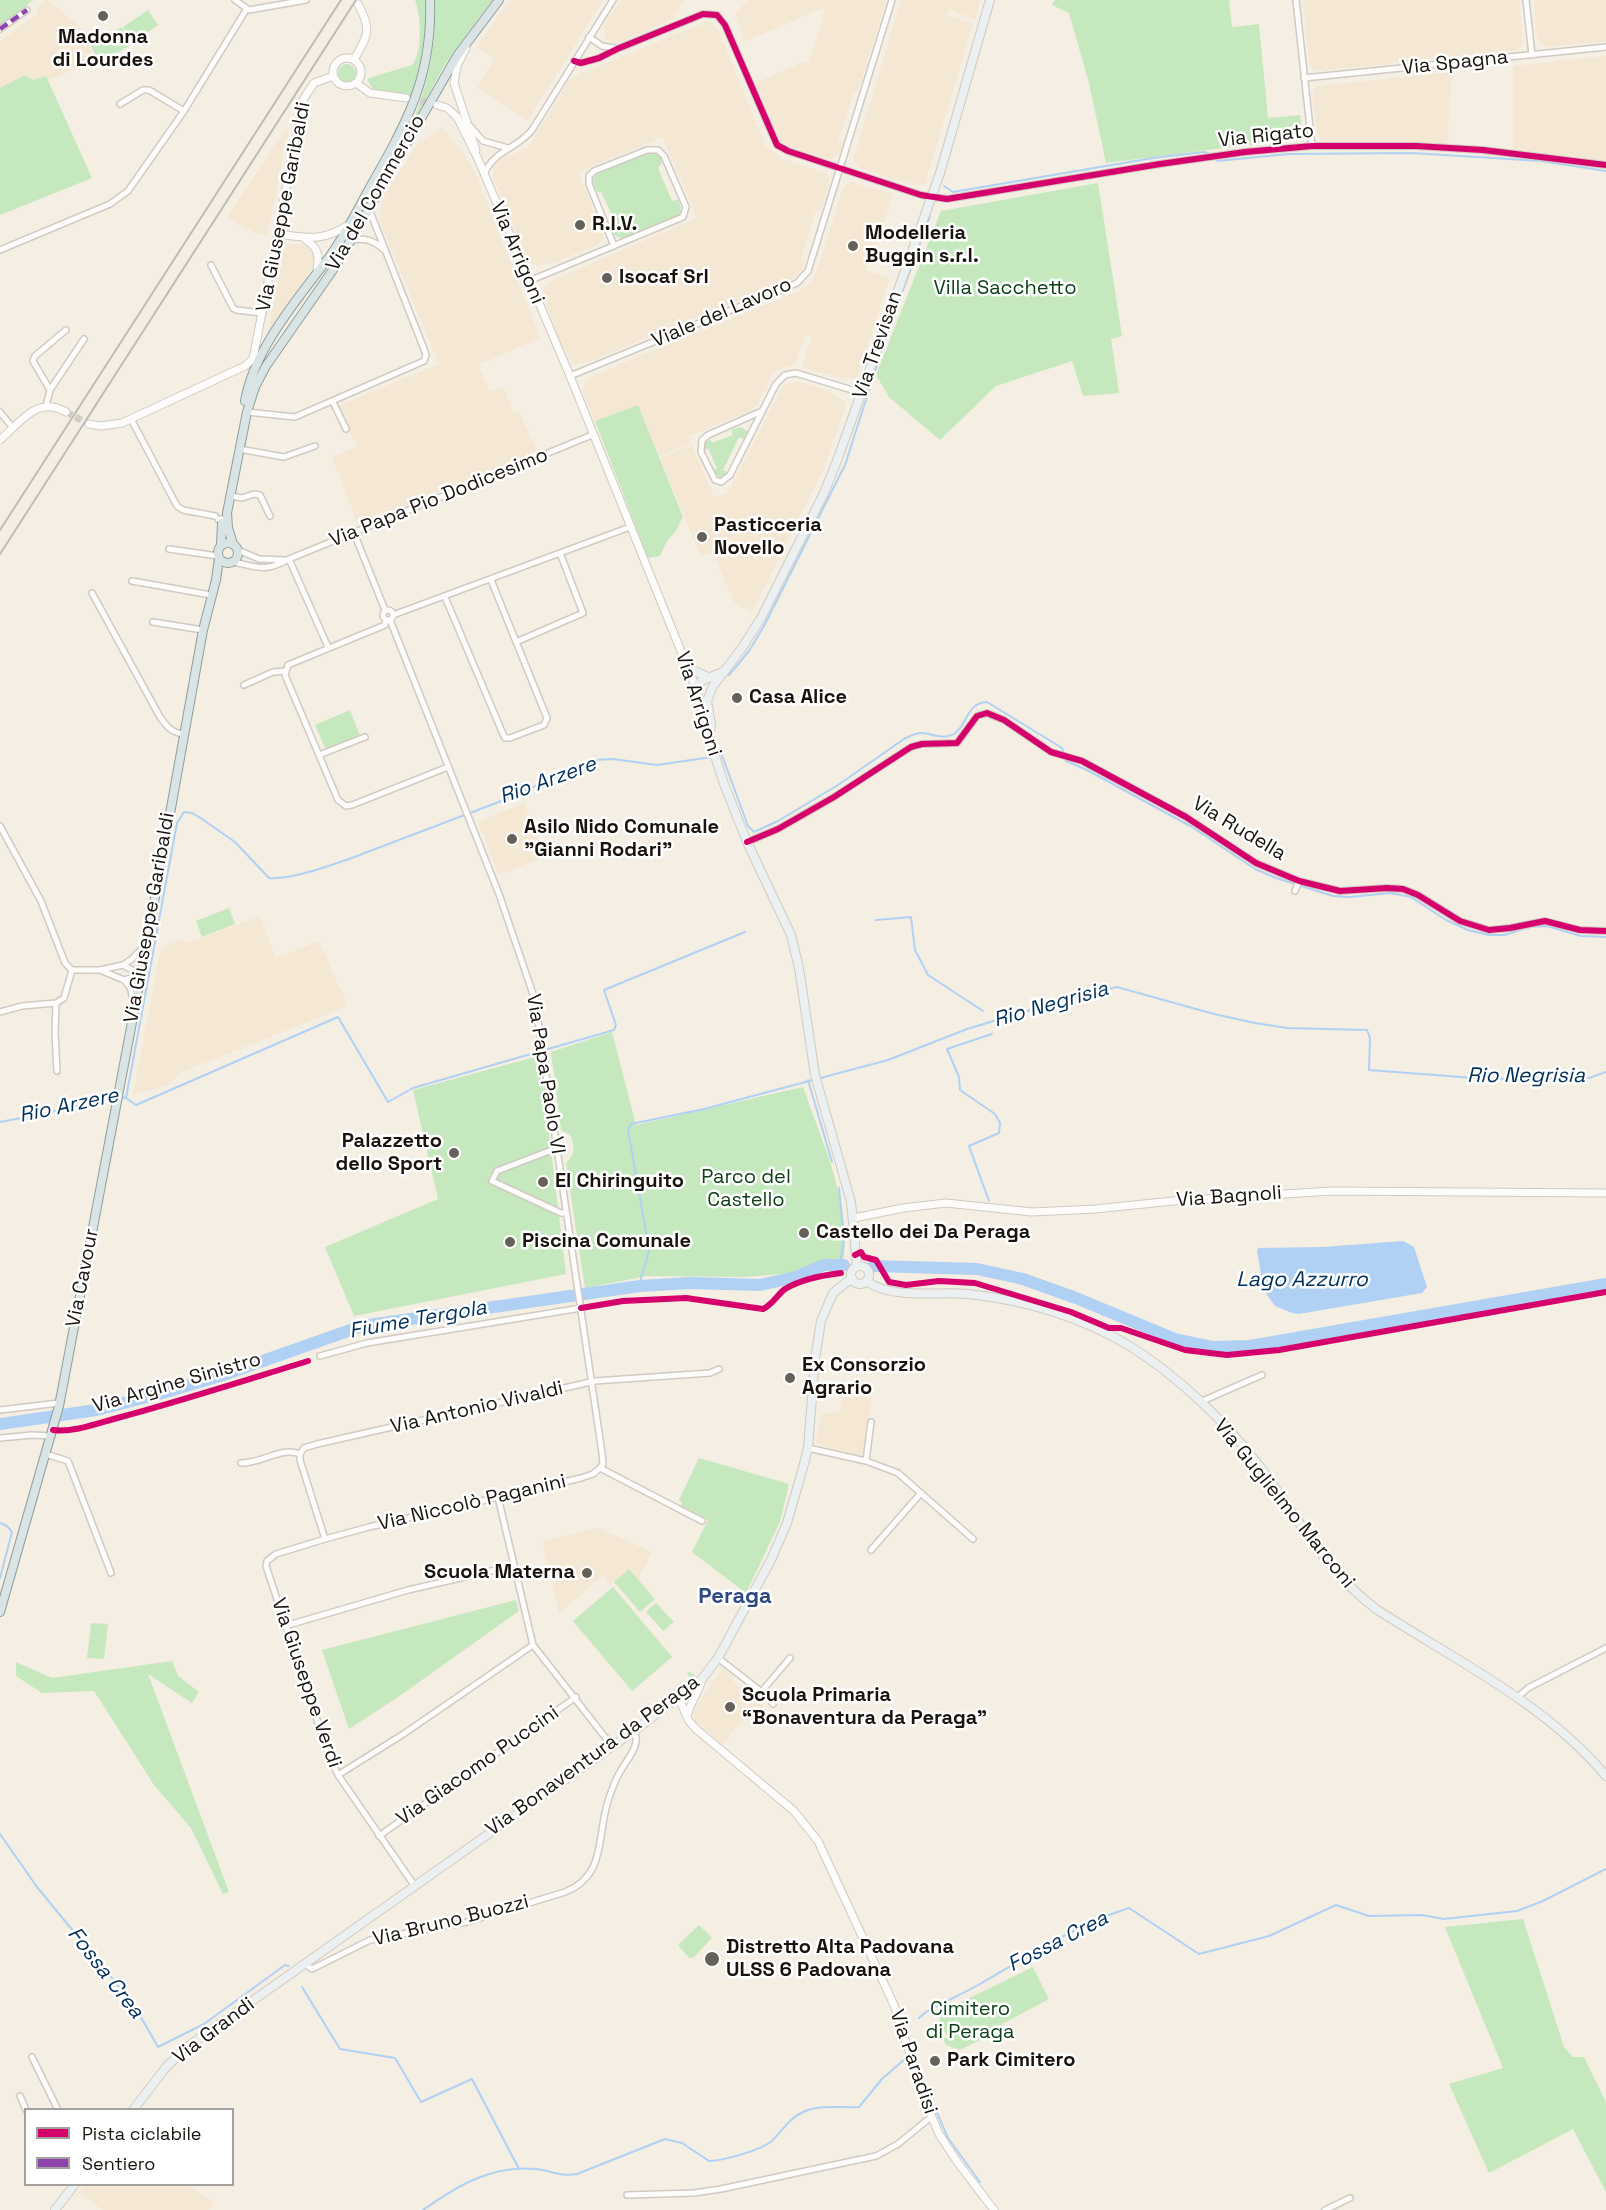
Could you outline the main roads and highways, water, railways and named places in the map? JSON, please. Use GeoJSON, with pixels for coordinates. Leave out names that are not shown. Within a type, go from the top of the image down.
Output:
{"type":"FeatureCollection","features":[{"type":"Feature","properties":{"kind":"main road","name":"Via del Commercio"},"geometry":{"type":"LineString","coordinates":[[253,384],[270,341],[350,224],[401,134],[425,69],[429,44],[430,0]]}},
{"type":"Feature","properties":{"kind":"main road","name":"Via del Commercio"},"geometry":{"type":"LineString","coordinates":[[253,384],[351,240],[434,95],[475,30],[499,0]]}},
{"type":"Feature","properties":{"kind":"main road","name":"Via Trevisan"},"geometry":{"type":"LineString","coordinates":[[709,738],[711,725],[707,701],[716,683],[761,618],[824,493],[862,393],[949,144],[990,0]]}},
{"type":"Feature","properties":{"kind":"main road"},"geometry":{"type":"LineString","coordinates":[[216,578],[233,563],[238,555],[227,524],[239,449],[253,384]]}},
{"type":"Feature","properties":{"kind":"main road","name":"Via Giuseppe Garibaldi"},"geometry":{"type":"LineString","coordinates":[[116,1097],[141,975],[203,630],[216,578],[223,533],[218,518],[236,439],[253,384]]}},
{"type":"Feature","properties":{"kind":"main road"},"geometry":{"type":"LineString","coordinates":[[221,545],[229,543],[236,547]]}},
{"type":"Feature","properties":{"kind":"main road"},"geometry":{"type":"LineString","coordinates":[[218,557],[222,562],[233,563]]}},
{"type":"Feature","properties":{"kind":"main road"},"geometry":{"type":"LineString","coordinates":[[688,668],[708,677]]}},
{"type":"Feature","properties":{"kind":"main road"},"geometry":{"type":"LineString","coordinates":[[695,686],[708,677],[724,671]]}},
{"type":"Feature","properties":{"kind":"main road"},"geometry":{"type":"LineString","coordinates":[[695,686],[704,687],[716,683]]}},
{"type":"Feature","properties":{"kind":"main road","name":"Via Arrigoni"},"geometry":{"type":"LineString","coordinates":[[695,686],[714,755],[747,842],[791,935],[799,968],[817,1084],[846,1181],[854,1218],[857,1266]]}},
{"type":"Feature","properties":{"kind":"main road","name":"Via Cavour"},"geometry":{"type":"LineString","coordinates":[[0,1612],[59,1404],[116,1097]]}},
{"type":"Feature","properties":{"kind":"main road"},"geometry":{"type":"LineString","coordinates":[[857,1266],[868,1270],[866,1281],[858,1283],[852,1278],[851,1272],[857,1266]]}},
{"type":"Feature","properties":{"kind":"main road","name":"Via Bonaventura da Peraga"},"geometry":{"type":"LineString","coordinates":[[305,1964],[679,1699],[702,1680],[718,1658],[783,1534],[808,1448],[814,1359],[821,1321],[833,1293],[852,1278]]}},
{"type":"Feature","properties":{"kind":"main road","name":"Via Guglielmo Marconi"},"geometry":{"type":"LineString","coordinates":[[866,1281],[889,1291],[967,1294],[1003,1299],[1076,1319],[1107,1333],[1140,1353],[1167,1372],[1200,1402],[1261,1468],[1317,1550],[1348,1586],[1376,1609],[1517,1698],[1564,1733],[1606,1776]]}},
{"type":"Feature","properties":{"kind":"main road","name":"Via Grandi"},"geometry":{"type":"LineString","coordinates":[[135,2108],[180,2053],[305,1964]]}},
{"type":"Feature","properties":{"kind":"main road"},"geometry":{"type":"LineString","coordinates":[[55,2210],[72,2186]]}},
{"type":"Feature","properties":{"kind":"water","name":"Lago Azzurro"},"geometry":{"type":"Polygon","coordinates":[[[1403,1241],[1414,1247],[1427,1287],[1422,1293],[1299,1314],[1275,1306],[1264,1291],[1258,1248],[1323,1247],[1403,1241]]]}},
{"type":"Feature","properties":{"kind":"waterway"},"geometry":{"type":"LineString","coordinates":[[944,186],[953,192],[1153,158],[1208,153]]}},
{"type":"Feature","properties":{"kind":"waterway"},"geometry":{"type":"LineString","coordinates":[[1217,161],[1289,154],[1412,153],[1541,161],[1606,171]]}},
{"type":"Feature","properties":{"kind":"waterway"},"geometry":{"type":"LineString","coordinates":[[729,675],[749,651],[764,626],[845,465],[888,331],[930,216]]}},
{"type":"Feature","properties":{"kind":"waterway","name":"Rio Arzere"},"geometry":{"type":"LineString","coordinates":[[720,750],[748,826],[754,832],[778,821],[838,785],[908,737],[919,733],[942,737],[954,734],[975,706],[987,702],[1062,748],[1066,761],[1192,827],[1255,869],[1276,878],[1333,896],[1349,897],[1391,893],[1411,897],[1446,920],[1468,930],[1489,935],[1504,935],[1530,927],[1547,926],[1581,936],[1606,937]]}},
{"type":"Feature","properties":{"kind":"waterway","name":"Rio Arzere"},"geometry":{"type":"LineString","coordinates":[[120,1097],[126,1098],[177,823],[184,812],[192,813],[235,842],[269,878],[288,877],[349,859],[504,800],[594,760],[613,759],[657,765],[712,757]]}},
{"type":"Feature","properties":{"kind":"waterway"},"geometry":{"type":"LineString","coordinates":[[876,920],[911,917],[915,950],[928,975],[983,1011]]}},
{"type":"Feature","properties":{"kind":"waterway"},"geometry":{"type":"LineString","coordinates":[[126,1098],[136,1105],[338,1017],[388,1102],[413,1088],[614,1030],[616,1025],[604,990],[745,932]]}},
{"type":"Feature","properties":{"kind":"waterway","name":"Rio Negrisia"},"geometry":{"type":"LineString","coordinates":[[640,1286],[649,1249],[628,1130],[631,1124],[704,1109],[888,1060],[967,1029],[1063,1000],[1117,987],[1255,1023],[1287,1028],[1367,1030],[1370,1038],[1369,1070],[1487,1079],[1589,1078],[1606,1072]]}},
{"type":"Feature","properties":{"kind":"waterway"},"geometry":{"type":"LineString","coordinates":[[989,1201],[969,1146],[999,1133],[1000,1123],[995,1114],[960,1090],[959,1077],[947,1049],[992,1034]]}},
{"type":"Feature","properties":{"kind":"waterway"},"geometry":{"type":"LineString","coordinates":[[808,1080],[832,1162]]}},
{"type":"Feature","properties":{"kind":"waterway","name":"Rio Arzere"},"geometry":{"type":"LineString","coordinates":[[0,1122],[114,1097]]}},
{"type":"Feature","properties":{"kind":"waterway"},"geometry":{"type":"LineString","coordinates":[[839,1188],[844,1240],[840,1264]]}},
{"type":"Feature","properties":{"kind":"waterway","name":"Fiume Tergola"},"geometry":{"type":"LineString","coordinates":[[0,1424],[96,1410],[159,1394],[223,1375],[362,1326],[640,1286],[690,1283],[760,1285],[796,1277],[824,1265],[844,1265]]}},
{"type":"Feature","properties":{"kind":"waterway","name":"Fiume Tergola"},"geometry":{"type":"LineString","coordinates":[[873,1266],[977,1269],[1023,1279],[1175,1339],[1213,1347],[1250,1346],[1606,1284]]}},
{"type":"Feature","properties":{"kind":"waterway","name":"Fossa Crea"},"geometry":{"type":"LineString","coordinates":[[0,1523],[12,1532],[0,1578]]}},
{"type":"Feature","properties":{"kind":"waterway","name":"Fossa Crea"},"geometry":{"type":"LineString","coordinates":[[0,1834],[37,1887],[134,2005],[158,2047],[204,2024],[285,1965],[289,1966]]}},
{"type":"Feature","properties":{"kind":"waterway","name":"Fossa Crea"},"geometry":{"type":"LineString","coordinates":[[919,2018],[1071,1932],[1129,1908],[1199,1954],[1269,1936],[1336,1905],[1369,1916],[1422,1915],[1444,1919],[1517,1911],[1543,1901],[1606,1869]]}},
{"type":"Feature","properties":{"kind":"waterway","name":"Fossa Crea"},"geometry":{"type":"LineString","coordinates":[[302,1987],[340,2049],[395,2058],[421,2102],[472,2079],[519,2169]]}},
{"type":"Feature","properties":{"kind":"waterway","name":"Fossa Crea"},"geometry":{"type":"LineString","coordinates":[[423,2210],[462,2185],[489,2174],[519,2169],[541,2170],[565,2175],[577,2174],[665,2139],[682,2143],[709,2161],[742,2154],[772,2141],[790,2121],[803,2112],[823,2107],[859,2107],[882,2079],[906,2058]]}},
{"type":"Feature","properties":{"kind":"waterway"},"geometry":{"type":"LineString","coordinates":[[928,2092],[948,2138],[980,2182]]}},
{"type":"Feature","properties":{"kind":"tunnel"},"geometry":{"type":"LineString","coordinates":[[410,99],[435,104]]}},
{"type":"Feature","properties":{"kind":"tunnel"},"geometry":{"type":"LineString","coordinates":[[66,412],[89,424]]}},
{"type":"Feature","properties":{"kind":"railway"},"geometry":{"type":"LineString","coordinates":[[0,530],[341,0]]}},
{"type":"Feature","properties":{"kind":"railway"},"geometry":{"type":"LineString","coordinates":[[0,554],[356,0]]}},
{"type":"Feature","properties":{"kind":"place","name":"Madonna di Lourdes"},"geometry":{"type":"Point","coordinates":[103,16]}},
{"type":"Feature","properties":{"kind":"place","name":"R.I.V."},"geometry":{"type":"Point","coordinates":[580,225]}},
{"type":"Feature","properties":{"kind":"place","name":"Modelleria Buggin s.r.l."},"geometry":{"type":"Point","coordinates":[853,246]}},
{"type":"Feature","properties":{"kind":"place","name":"Isocaf Srl"},"geometry":{"type":"Point","coordinates":[607,278]}},
{"type":"Feature","properties":{"kind":"place","name":"Pasticceria Novello"},"geometry":{"type":"Point","coordinates":[702,537]}},
{"type":"Feature","properties":{"kind":"place","name":"Casa Alice"},"geometry":{"type":"Point","coordinates":[737,698]}},
{"type":"Feature","properties":{"kind":"place","name":"Asilo Nido Comunale \"Gianni Rodari\""},"geometry":{"type":"Point","coordinates":[512,839]}},
{"type":"Feature","properties":{"kind":"place","name":"Palazzetto dello Sport"},"geometry":{"type":"Point","coordinates":[454,1153]}},
{"type":"Feature","properties":{"kind":"place","name":"El Chiringuito"},"geometry":{"type":"Point","coordinates":[543,1182]}},
{"type":"Feature","properties":{"kind":"place","name":"Castello dei Da Peraga"},"geometry":{"type":"Point","coordinates":[804,1233]}},
{"type":"Feature","properties":{"kind":"place","name":"Piscina Comunale"},"geometry":{"type":"Point","coordinates":[510,1242]}},
{"type":"Feature","properties":{"kind":"place","name":"Ex Consorzio Agrario"},"geometry":{"type":"Point","coordinates":[790,1378]}},
{"type":"Feature","properties":{"kind":"place","name":"Scuola Materna"},"geometry":{"type":"Point","coordinates":[587,1573]}},
{"type":"Feature","properties":{"kind":"place","name":"Scuola Primaria “Bonaventura da Peraga”"},"geometry":{"type":"Point","coordinates":[730,1707]}},
{"type":"Feature","properties":{"kind":"place","name":"Distretto Alta Padovana ULSS 6 Padovana"},"geometry":{"type":"Point","coordinates":[712,1959]}},
{"type":"Feature","properties":{"kind":"place","name":"Park Cimitero"},"geometry":{"type":"Point","coordinates":[935,2061]}},
{"type":"Feature","properties":{"kind":"district","name":"Peraga"},"geometry":{"type":"Point","coordinates":[735,1597]}},
{"type":"Feature","properties":{"kind":"park label","name":"Villa Sacchetto"},"geometry":{"type":"Point","coordinates":[1005,289]}},
{"type":"Feature","properties":{"kind":"park label","name":"Parco del Castello"},"geometry":{"type":"Point","coordinates":[746,1190]}},
{"type":"Feature","properties":{"kind":"park label","name":"Cimitero di Peraga"},"geometry":{"type":"Point","coordinates":[970,2022]}}]}
